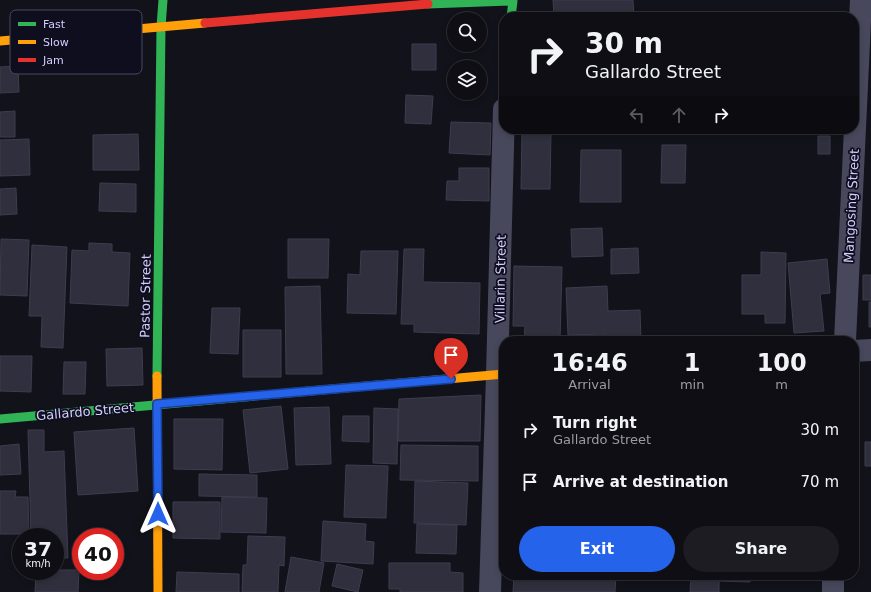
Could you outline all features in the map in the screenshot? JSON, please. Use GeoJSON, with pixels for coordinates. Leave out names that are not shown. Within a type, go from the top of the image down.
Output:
{"type":"FeatureCollection","features":[{"type":"Feature","properties":{"kind":"street","name":"Pastor Street"},"geometry":{"type":"LineString","coordinates":[[158,592],[157,404],[161,26],[163,0]]}},
{"type":"Feature","properties":{"kind":"street","name":"Mangosing Street"},"geometry":{"type":"LineString","coordinates":[[859,40],[861,0]]}},
{"type":"Feature","properties":{"kind":"street"},"geometry":{"type":"LineString","coordinates":[[142,28],[411,4],[513,1],[512,12]]}},
{"type":"Feature","properties":{"kind":"street"},"geometry":{"type":"LineString","coordinates":[[0,41],[10,40]]}},
{"type":"Feature","properties":{"kind":"street","name":"Villarin Street"},"geometry":{"type":"LineString","coordinates":[[501,336],[504,134]]}},
{"type":"Feature","properties":{"kind":"street","name":"Mangosing Street"},"geometry":{"type":"LineString","coordinates":[[844,336],[854,134]]}},
{"type":"Feature","properties":{"kind":"street"},"geometry":{"type":"LineString","coordinates":[[859,351],[871,350]]}},
{"type":"Feature","properties":{"kind":"street","name":"Gallardo Street"},"geometry":{"type":"LineString","coordinates":[[0,419],[157,404],[499,375]]}},
{"type":"Feature","properties":{"kind":"street","name":"Villarin Street"},"geometry":{"type":"LineString","coordinates":[[490,592],[499,414]]}},
{"type":"Feature","properties":{"kind":"street"},"geometry":{"type":"LineString","coordinates":[[833,592],[834,580]]}},
{"type":"Feature","properties":{"kind":"building"},"geometry":{"type":"Polygon","coordinates":[[[553,0],[633,0],[634,12],[554,12],[553,0]]]}},
{"type":"Feature","properties":{"kind":"building"},"geometry":{"type":"Polygon","coordinates":[[[412,44],[436,44],[436,70],[412,70],[412,44]]]}},
{"type":"Feature","properties":{"kind":"building"},"geometry":{"type":"Polygon","coordinates":[[[10,66],[10,74],[18,74],[19,92],[0,93],[0,67],[10,66]]]}},
{"type":"Feature","properties":{"kind":"building"},"geometry":{"type":"Polygon","coordinates":[[[406,95],[433,96],[431,124],[405,123],[406,95]]]}},
{"type":"Feature","properties":{"kind":"building"},"geometry":{"type":"Polygon","coordinates":[[[15,111],[15,137],[0,137],[0,112],[15,111]]]}},
{"type":"Feature","properties":{"kind":"building"},"geometry":{"type":"Polygon","coordinates":[[[451,122],[491,123],[490,155],[449,153],[451,122]]]}},
{"type":"Feature","properties":{"kind":"building"},"geometry":{"type":"Polygon","coordinates":[[[138,134],[139,170],[93,170],[93,135],[138,134]]]}},
{"type":"Feature","properties":{"kind":"building"},"geometry":{"type":"Polygon","coordinates":[[[522,134],[551,134],[550,189],[521,189],[522,134]]]}},
{"type":"Feature","properties":{"kind":"building"},"geometry":{"type":"Polygon","coordinates":[[[818,136],[830,136],[830,154],[818,154],[818,136]]]}},
{"type":"Feature","properties":{"kind":"building"},"geometry":{"type":"Polygon","coordinates":[[[29,139],[30,175],[0,176],[0,140],[29,139]]]}},
{"type":"Feature","properties":{"kind":"building"},"geometry":{"type":"Polygon","coordinates":[[[662,145],[686,145],[685,183],[661,183],[662,145]]]}},
{"type":"Feature","properties":{"kind":"building"},"geometry":{"type":"Polygon","coordinates":[[[581,150],[621,150],[621,202],[580,202],[581,150]]]}},
{"type":"Feature","properties":{"kind":"building"},"geometry":{"type":"Polygon","coordinates":[[[459,168],[489,168],[489,201],[446,200],[447,181],[459,181],[459,168]]]}},
{"type":"Feature","properties":{"kind":"building"},"geometry":{"type":"Polygon","coordinates":[[[100,183],[136,184],[136,212],[99,211],[100,183]]]}},
{"type":"Feature","properties":{"kind":"building"},"geometry":{"type":"Polygon","coordinates":[[[16,188],[17,214],[0,215],[0,189],[16,188]]]}},
{"type":"Feature","properties":{"kind":"building"},"geometry":{"type":"Polygon","coordinates":[[[602,228],[603,256],[572,257],[571,229],[602,228]]]}},
{"type":"Feature","properties":{"kind":"building"},"geometry":{"type":"Polygon","coordinates":[[[1,239],[29,240],[27,296],[0,295],[1,239]]]}},
{"type":"Feature","properties":{"kind":"building"},"geometry":{"type":"Polygon","coordinates":[[[288,239],[329,239],[328,278],[288,278],[288,239]]]}},
{"type":"Feature","properties":{"kind":"building"},"geometry":{"type":"Polygon","coordinates":[[[89,243],[112,244],[112,252],[130,253],[128,306],[70,303],[72,250],[89,251],[89,243]]]}},
{"type":"Feature","properties":{"kind":"building"},"geometry":{"type":"Polygon","coordinates":[[[32,245],[67,247],[63,348],[41,347],[42,316],[29,316],[32,245]]]}},
{"type":"Feature","properties":{"kind":"building"},"geometry":{"type":"Polygon","coordinates":[[[638,248],[639,273],[611,274],[611,249],[638,248]]]}},
{"type":"Feature","properties":{"kind":"building"},"geometry":{"type":"Polygon","coordinates":[[[404,249],[424,249],[423,282],[480,283],[479,334],[414,332],[414,324],[401,324],[404,249]]]}},
{"type":"Feature","properties":{"kind":"building"},"geometry":{"type":"Polygon","coordinates":[[[361,251],[398,251],[396,314],[347,313],[348,274],[360,275],[361,251]]]}},
{"type":"Feature","properties":{"kind":"building"},"geometry":{"type":"Polygon","coordinates":[[[761,252],[786,253],[785,323],[765,323],[765,314],[742,314],[742,275],[761,275],[761,252]]]}},
{"type":"Feature","properties":{"kind":"building"},"geometry":{"type":"Polygon","coordinates":[[[827,259],[830,293],[820,294],[824,331],[794,333],[788,263],[827,259]]]}},
{"type":"Feature","properties":{"kind":"building"},"geometry":{"type":"Polygon","coordinates":[[[514,266],[562,267],[560,336],[524,336],[525,326],[513,326],[514,266]]]}},
{"type":"Feature","properties":{"kind":"building"},"geometry":{"type":"Polygon","coordinates":[[[863,275],[871,275],[871,300],[863,300],[863,275]]]}},
{"type":"Feature","properties":{"kind":"building"},"geometry":{"type":"Polygon","coordinates":[[[320,286],[322,374],[286,374],[285,287],[320,286]]]}},
{"type":"Feature","properties":{"kind":"building"},"geometry":{"type":"Polygon","coordinates":[[[607,286],[608,311],[640,310],[641,336],[604,336],[604,334],[568,335],[566,288],[607,286]]]}},
{"type":"Feature","properties":{"kind":"building"},"geometry":{"type":"Polygon","coordinates":[[[869,302],[871,302],[871,327],[869,327],[869,302]]]}},
{"type":"Feature","properties":{"kind":"building"},"geometry":{"type":"Polygon","coordinates":[[[212,308],[240,308],[238,354],[210,353],[212,308]]]}},
{"type":"Feature","properties":{"kind":"building"},"geometry":{"type":"Polygon","coordinates":[[[243,330],[281,330],[281,377],[243,377],[243,330]]]}},
{"type":"Feature","properties":{"kind":"building"},"geometry":{"type":"Polygon","coordinates":[[[142,348],[143,385],[107,386],[106,349],[142,348]]]}},
{"type":"Feature","properties":{"kind":"building"},"geometry":{"type":"Polygon","coordinates":[[[0,356],[32,356],[31,392],[0,391],[0,356]]]}},
{"type":"Feature","properties":{"kind":"building"},"geometry":{"type":"Polygon","coordinates":[[[64,362],[86,362],[85,394],[63,394],[64,362]]]}},
{"type":"Feature","properties":{"kind":"building"},"geometry":{"type":"Polygon","coordinates":[[[481,395],[480,441],[398,441],[399,399],[481,395]]]}},
{"type":"Feature","properties":{"kind":"building"},"geometry":{"type":"Polygon","coordinates":[[[281,406],[288,469],[250,473],[243,410],[281,406]]]}},
{"type":"Feature","properties":{"kind":"building"},"geometry":{"type":"Polygon","coordinates":[[[329,407],[331,464],[296,465],[294,408],[329,407]]]}},
{"type":"Feature","properties":{"kind":"building"},"geometry":{"type":"Polygon","coordinates":[[[374,408],[398,409],[397,464],[373,463],[374,408]]]}},
{"type":"Feature","properties":{"kind":"building"},"geometry":{"type":"Polygon","coordinates":[[[343,416],[369,416],[369,442],[342,441],[343,416]]]}},
{"type":"Feature","properties":{"kind":"building"},"geometry":{"type":"Polygon","coordinates":[[[174,419],[223,419],[222,470],[174,469],[174,419]]]}},
{"type":"Feature","properties":{"kind":"building"},"geometry":{"type":"Polygon","coordinates":[[[134,428],[138,491],[78,495],[74,432],[134,428]]]}},
{"type":"Feature","properties":{"kind":"building"},"geometry":{"type":"Polygon","coordinates":[[[28,430],[44,430],[44,452],[64,451],[68,558],[64,558],[64,528],[31,528],[28,430]]]}},
{"type":"Feature","properties":{"kind":"building"},"geometry":{"type":"Polygon","coordinates":[[[865,442],[871,442],[871,466],[865,466],[865,442]]]}},
{"type":"Feature","properties":{"kind":"building"},"geometry":{"type":"Polygon","coordinates":[[[19,444],[21,474],[0,475],[0,446],[19,444]]]}},
{"type":"Feature","properties":{"kind":"building"},"geometry":{"type":"Polygon","coordinates":[[[401,445],[478,446],[478,481],[400,480],[401,445]]]}},
{"type":"Feature","properties":{"kind":"building"},"geometry":{"type":"Polygon","coordinates":[[[346,465],[388,466],[386,518],[344,517],[346,465]]]}},
{"type":"Feature","properties":{"kind":"building"},"geometry":{"type":"Polygon","coordinates":[[[199,474],[257,475],[257,497],[199,496],[199,474]]]}},
{"type":"Feature","properties":{"kind":"building"},"geometry":{"type":"Polygon","coordinates":[[[415,481],[468,483],[466,525],[414,523],[415,481]]]}},
{"type":"Feature","properties":{"kind":"building"},"geometry":{"type":"Polygon","coordinates":[[[0,491],[16,491],[15,497],[28,497],[29,528],[12,528],[12,534],[0,534],[0,491]]]}},
{"type":"Feature","properties":{"kind":"building"},"geometry":{"type":"Polygon","coordinates":[[[222,497],[267,498],[266,533],[221,532],[222,497]]]}},
{"type":"Feature","properties":{"kind":"building"},"geometry":{"type":"Polygon","coordinates":[[[173,502],[220,502],[220,539],[173,538],[173,502]]]}},
{"type":"Feature","properties":{"kind":"building"},"geometry":{"type":"Polygon","coordinates":[[[323,521],[366,524],[365,541],[374,542],[373,564],[321,561],[323,521]]]}},
{"type":"Feature","properties":{"kind":"building"},"geometry":{"type":"Polygon","coordinates":[[[417,524],[457,525],[456,554],[416,553],[417,524]]]}},
{"type":"Feature","properties":{"kind":"building"},"geometry":{"type":"Polygon","coordinates":[[[248,536],[285,537],[284,566],[279,565],[278,592],[242,592],[243,565],[247,565],[248,536]]]}},
{"type":"Feature","properties":{"kind":"building"},"geometry":{"type":"Polygon","coordinates":[[[291,557],[324,563],[319,592],[285,592],[291,557]]]}},
{"type":"Feature","properties":{"kind":"building"},"geometry":{"type":"Polygon","coordinates":[[[389,563],[450,563],[450,572],[463,573],[463,592],[400,592],[400,589],[389,589],[389,563]]]}},
{"type":"Feature","properties":{"kind":"building"},"geometry":{"type":"Polygon","coordinates":[[[337,564],[363,570],[358,592],[332,586],[337,564]]]}},
{"type":"Feature","properties":{"kind":"building"},"geometry":{"type":"Polygon","coordinates":[[[64,570],[72,570],[72,580],[79,580],[78,592],[35,592],[36,580],[64,580],[64,570]]]}},
{"type":"Feature","properties":{"kind":"building"},"geometry":{"type":"Polygon","coordinates":[[[177,572],[239,574],[239,592],[176,592],[177,572]]]}},
{"type":"Feature","properties":{"kind":"building"},"geometry":{"type":"Polygon","coordinates":[[[514,580],[616,580],[615,592],[513,592],[514,580]]]}},
{"type":"Feature","properties":{"kind":"building"},"geometry":{"type":"Polygon","coordinates":[[[691,580],[750,580],[750,582],[719,581],[719,592],[690,592],[691,580]]]}},
{"type":"Feature","properties":{"kind":"traffic: fast"},"geometry":{"type":"LineString","coordinates":[[157,376],[161,27],[163,0]]}},
{"type":"Feature","properties":{"kind":"traffic: fast"},"geometry":{"type":"LineString","coordinates":[[428,4],[513,1],[512,12]]}},
{"type":"Feature","properties":{"kind":"traffic: fast"},"geometry":{"type":"LineString","coordinates":[[0,419],[299,392]]}},
{"type":"Feature","properties":{"kind":"traffic: slow"},"geometry":{"type":"LineString","coordinates":[[142,29],[205,23]]}},
{"type":"Feature","properties":{"kind":"traffic: slow"},"geometry":{"type":"LineString","coordinates":[[0,41],[10,40]]}},
{"type":"Feature","properties":{"kind":"traffic: slow"},"geometry":{"type":"LineString","coordinates":[[299,392],[499,374]]}},
{"type":"Feature","properties":{"kind":"traffic: slow"},"geometry":{"type":"LineString","coordinates":[[157,376],[158,592]]}},
{"type":"Feature","properties":{"kind":"traffic: jam"},"geometry":{"type":"LineString","coordinates":[[205,23],[428,4]]}},
{"type":"Feature","properties":{"kind":"route"},"geometry":{"type":"LineString","coordinates":[[158,514],[157,404],[451,379]]}}]}
